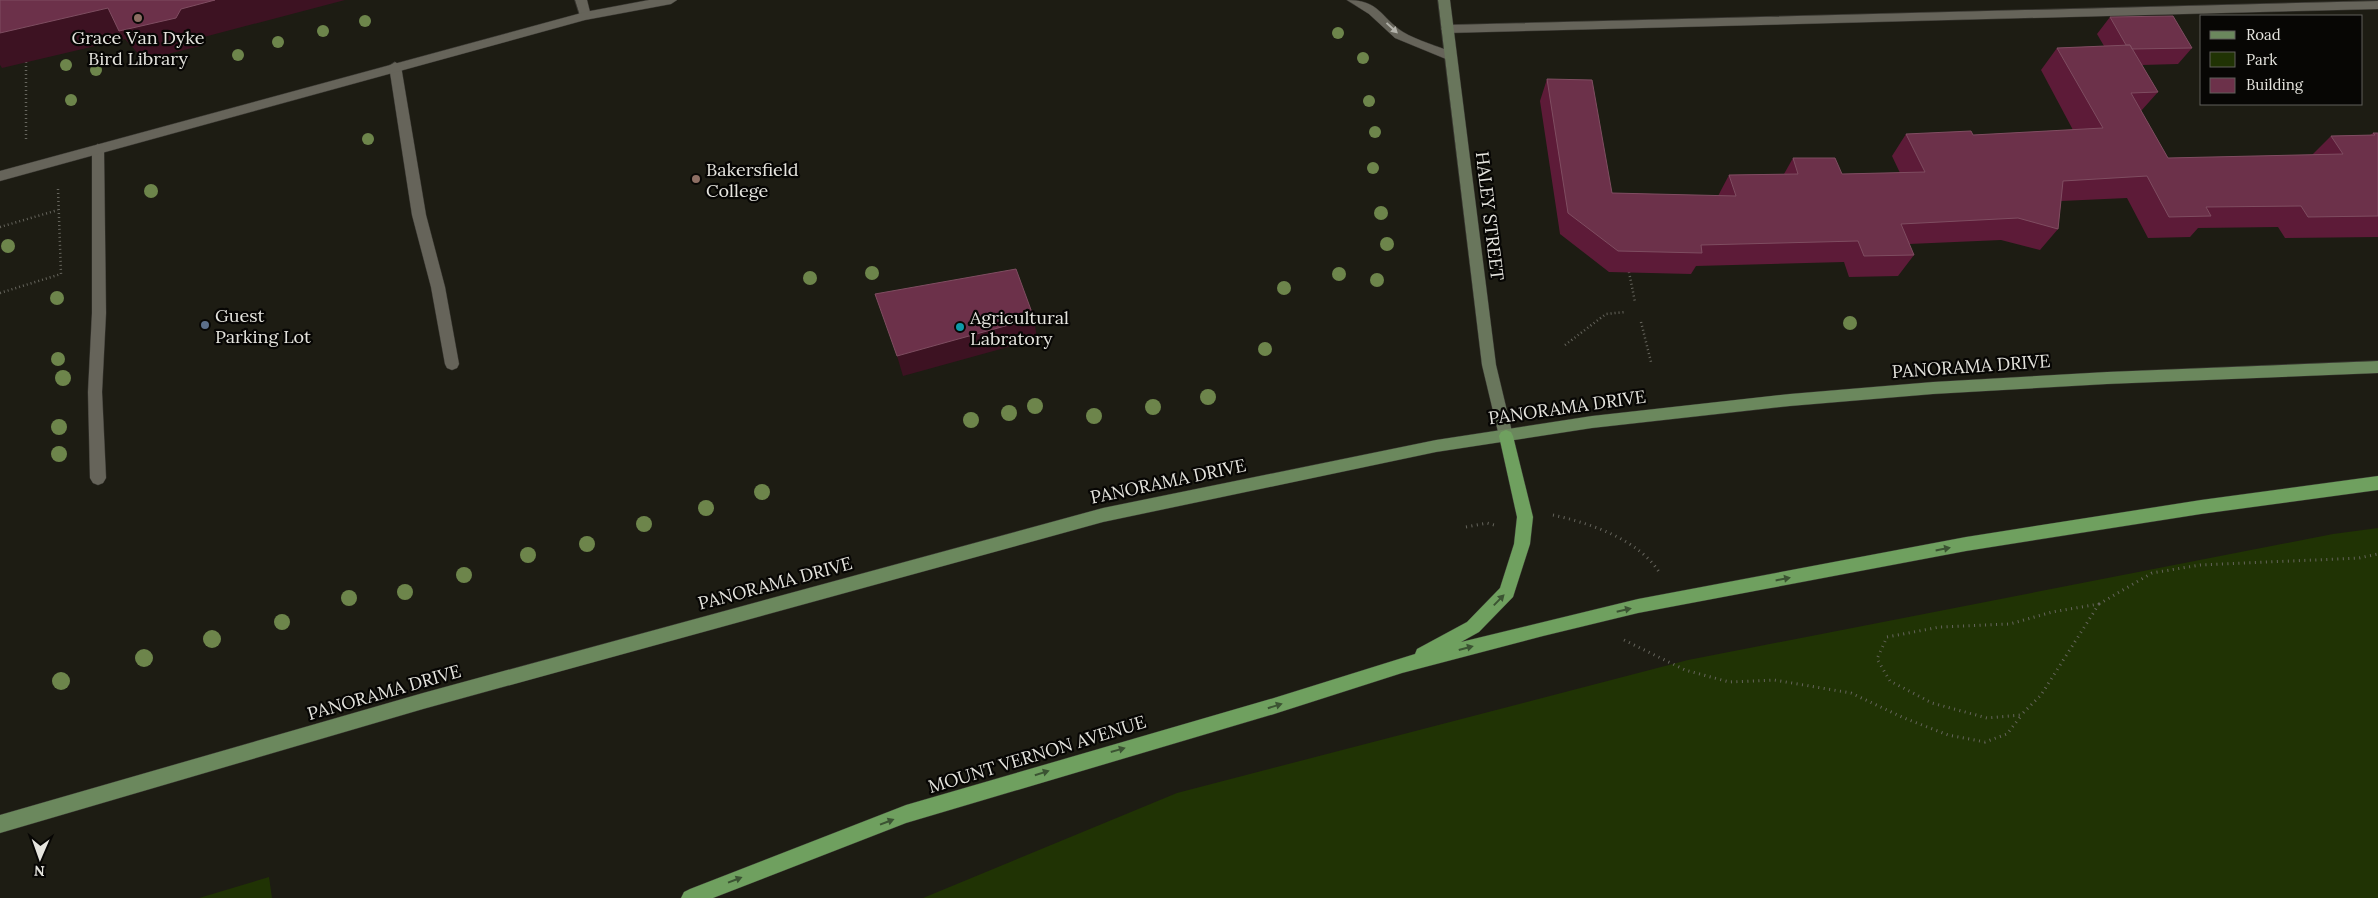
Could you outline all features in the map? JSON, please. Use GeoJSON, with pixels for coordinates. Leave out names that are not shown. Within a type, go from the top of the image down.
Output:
{"type":"FeatureCollection","features":[{"type":"Feature","properties":{"kind":"highway"},"geometry":{"type":"LineString","coordinates":[[1402,665],[1473,627],[1507,592],[1522,544],[1524,517],[1506,436]]}},
{"type":"Feature","properties":{"kind":"highway"},"geometry":{"type":"LineString","coordinates":[[1402,665],[1638,606],[1966,544],[2378,483]]}},
{"type":"Feature","properties":{"kind":"highway","name":"MOUNT VERNON AVENUE"},"geometry":{"type":"LineString","coordinates":[[690,898],[906,814],[1071,764],[1274,706],[1402,665]]}},
{"type":"Feature","properties":{"kind":"main road","name":"PANORAMA DRIVE"},"geometry":{"type":"LineString","coordinates":[[0,824],[433,698],[1104,515],[1313,470],[1436,446],[1651,416],[1790,400],[1923,389],[2107,378],[2378,368]]}},
{"type":"Feature","properties":{"kind":"street"},"geometry":{"type":"LineString","coordinates":[[581,0],[584,16]]}},
{"type":"Feature","properties":{"kind":"street"},"geometry":{"type":"LineString","coordinates":[[0,176],[395,66],[584,16],[671,0]]}},
{"type":"Feature","properties":{"kind":"street"},"geometry":{"type":"LineString","coordinates":[[1353,0],[1373,11],[1399,35],[1450,56]]}},
{"type":"Feature","properties":{"kind":"street","name":"HALEY STREET"},"geometry":{"type":"LineString","coordinates":[[1444,0],[1489,366],[1506,436]]}},
{"type":"Feature","properties":{"kind":"street"},"geometry":{"type":"LineString","coordinates":[[1447,29],[2378,5]]}},
{"type":"Feature","properties":{"kind":"street"},"geometry":{"type":"LineString","coordinates":[[395,66],[418,215],[438,287],[452,364]]}},
{"type":"Feature","properties":{"kind":"street"},"geometry":{"type":"LineString","coordinates":[[98,149],[99,313],[96,392],[98,478]]}},
{"type":"Feature","properties":{"kind":"path"},"geometry":{"type":"LineString","coordinates":[[26,62],[26,140]]}},
{"type":"Feature","properties":{"kind":"path"},"geometry":{"type":"LineString","coordinates":[[0,293],[61,274],[58,189]]}},
{"type":"Feature","properties":{"kind":"path"},"geometry":{"type":"LineString","coordinates":[[0,227],[58,210]]}},
{"type":"Feature","properties":{"kind":"path"},"geometry":{"type":"LineString","coordinates":[[1629,272],[1635,302]]}},
{"type":"Feature","properties":{"kind":"path"},"geometry":{"type":"LineString","coordinates":[[1565,345],[1574,336],[1586,330],[1606,314],[1625,312]]}},
{"type":"Feature","properties":{"kind":"path"},"geometry":{"type":"LineString","coordinates":[[1641,322],[1651,362]]}},
{"type":"Feature","properties":{"kind":"path"},"geometry":{"type":"LineString","coordinates":[[1565,517],[1628,545],[1656,564],[1659,572]]}},
{"type":"Feature","properties":{"kind":"path"},"geometry":{"type":"LineString","coordinates":[[1466,527],[1487,523],[1502,527]]}},
{"type":"Feature","properties":{"kind":"path"},"geometry":{"type":"LineString","coordinates":[[2022,715],[1987,718],[1932,703],[1890,680],[1877,659],[1887,637],[1940,628],[2010,624],[2052,612],[2100,604],[2152,574],[2200,565],[2359,558],[2378,554]]}},
{"type":"Feature","properties":{"kind":"path"},"geometry":{"type":"LineString","coordinates":[[1620,638],[1685,670],[1729,682],[1774,680],[1851,694],[1948,735],[1985,742],[2007,734],[2041,696],[2100,604]]}},
{"type":"Feature","properties":{"kind":"green space"},"geometry":{"type":"Polygon","coordinates":[[[2378,528],[2378,898],[923,898],[1177,793],[1688,660],[2333,534],[2378,528]]]}},
{"type":"Feature","properties":{"kind":"green space"},"geometry":{"type":"Polygon","coordinates":[[[269,877],[272,898],[199,898],[269,877]]]}},
{"type":"Feature","properties":{"kind":"building"},"geometry":{"type":"Polygon","coordinates":[[[0,0],[215,0],[181,9],[176,18],[119,31],[108,8],[0,33],[0,0]]]}},
{"type":"Feature","properties":{"kind":"building"},"geometry":{"type":"Polygon","coordinates":[[[2173,16],[2192,48],[2132,49],[2130,45],[2126,45],[2110,17],[2173,16]]]}},
{"type":"Feature","properties":{"kind":"building"},"geometry":{"type":"Polygon","coordinates":[[[2130,45],[2158,92],[2131,93],[2168,158],[2343,154],[2331,136],[2375,135],[2373,133],[2378,133],[2378,216],[2308,217],[2301,206],[2206,207],[2211,216],[2169,217],[2147,176],[2063,181],[2058,229],[2018,218],[1901,224],[1914,255],[1864,256],[1858,241],[1701,245],[1702,253],[1618,251],[1568,213],[1547,79],[1592,80],[1612,193],[1736,196],[1729,175],[1798,174],[1793,158],[1835,158],[1842,174],[1925,172],[1906,134],[1971,131],[1973,135],[2103,128],[2057,48],[2130,45]]]}},
{"type":"Feature","properties":{"kind":"building","name":"Agricultural Labratory"},"geometry":{"type":"Polygon","coordinates":[[[1016,269],[1034,318],[897,356],[875,294],[1016,269]]]}},
{"type":"Feature","properties":{"kind":"place","name":"Grace Van Dyke Bird Library"},"geometry":{"type":"Point","coordinates":[138,18]}},
{"type":"Feature","properties":{"kind":"place","name":"Bakersfield College"},"geometry":{"type":"Point","coordinates":[696,179]}},
{"type":"Feature","properties":{"kind":"place","name":"Guest Parking Lot"},"geometry":{"type":"Point","coordinates":[205,325]}},
{"type":"Feature","properties":{"kind":"place","name":"Agricultural Labratory"},"geometry":{"type":"Point","coordinates":[960,327]}}]}
